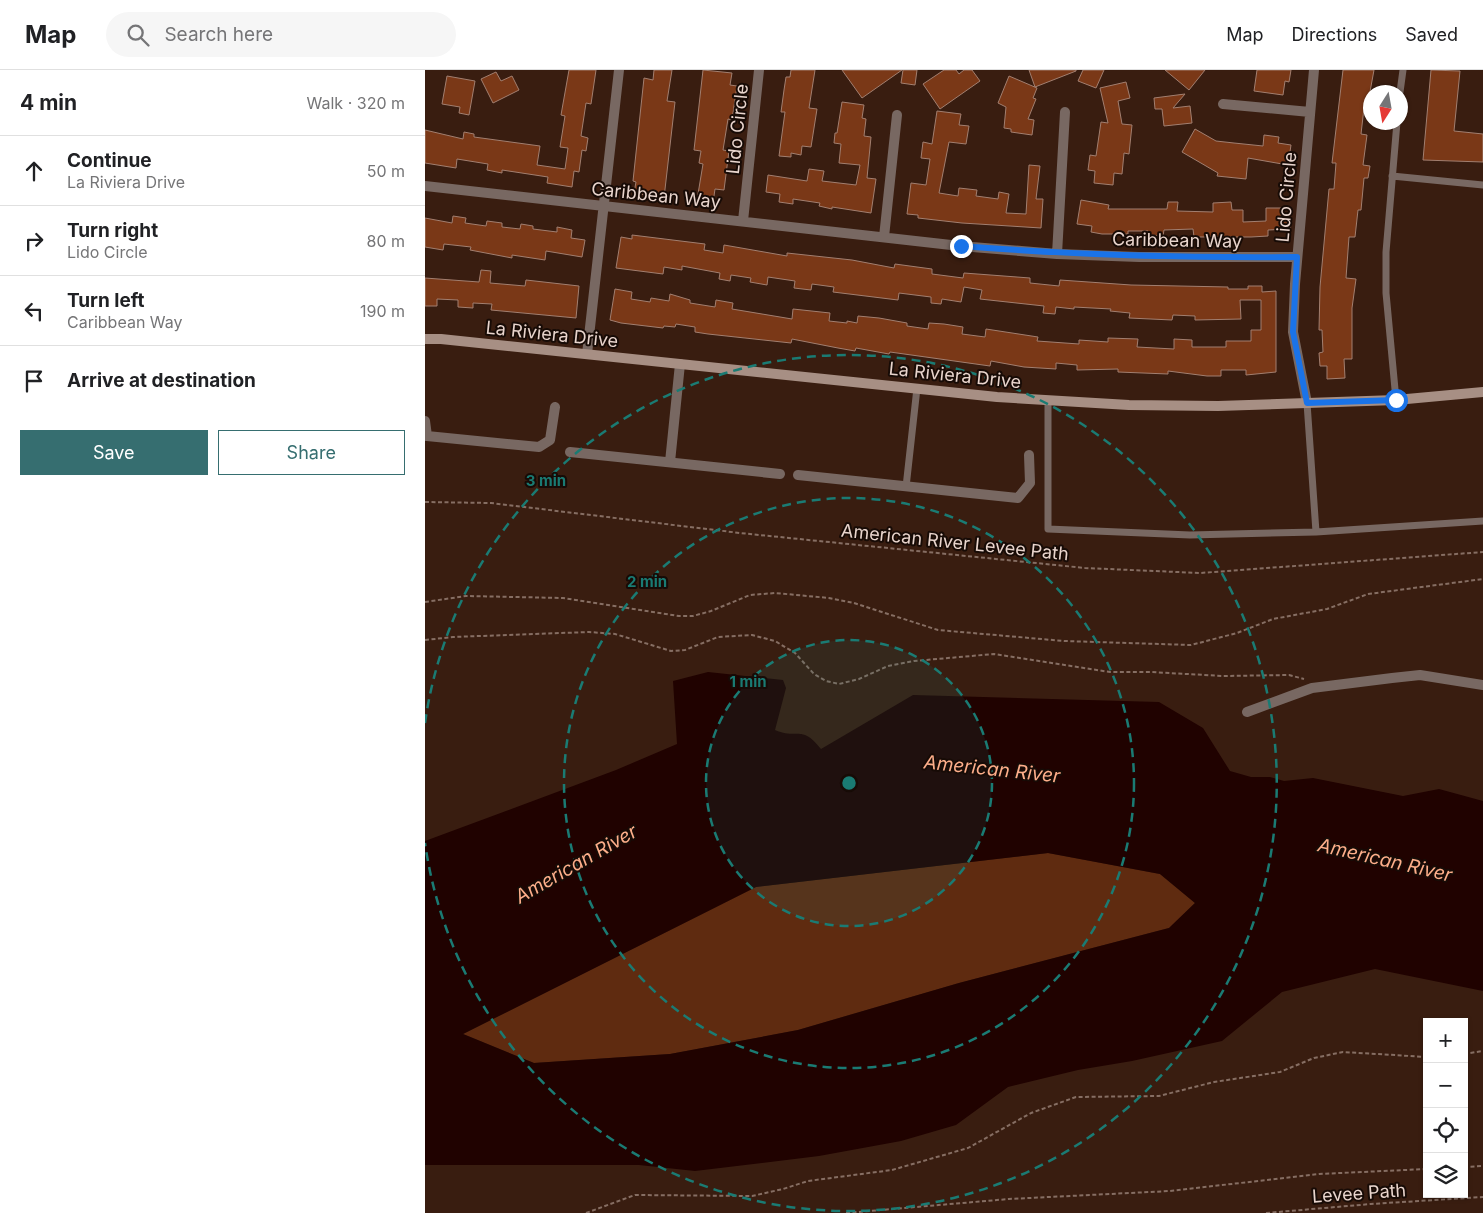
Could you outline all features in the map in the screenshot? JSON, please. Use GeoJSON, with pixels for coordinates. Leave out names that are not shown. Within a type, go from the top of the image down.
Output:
{"type":"FeatureCollection","features":[{"type":"Feature","properties":{"kind":"street"},"geometry":{"type":"LineString","coordinates":[[587,354],[619,70]]}},
{"type":"Feature","properties":{"kind":"street","name":"Lido Circle"},"geometry":{"type":"LineString","coordinates":[[743,221],[759,70]]}},
{"type":"Feature","properties":{"kind":"street","name":"Lido Circle"},"geometry":{"type":"LineString","coordinates":[[1307,403],[1293,332],[1297,257],[1314,70]]}},
{"type":"Feature","properties":{"kind":"street"},"geometry":{"type":"LineString","coordinates":[[1223,104],[1310,112]]}},
{"type":"Feature","properties":{"kind":"street"},"geometry":{"type":"LineString","coordinates":[[1057,254],[1065,112]]}},
{"type":"Feature","properties":{"kind":"street"},"geometry":{"type":"LineString","coordinates":[[884,237],[897,115]]}},
{"type":"Feature","properties":{"kind":"street","name":"Caribbean Way"},"geometry":{"type":"LineString","coordinates":[[425,186],[884,237],[1057,254],[1139,257],[1297,257]]}},
{"type":"Feature","properties":{"kind":"street","name":"La Riviera Drive"},"geometry":{"type":"LineString","coordinates":[[425,339],[1048,400],[1218,406],[1396,400],[1483,392]]}},
{"type":"Feature","properties":{"kind":"street"},"geometry":{"type":"LineString","coordinates":[[669,462],[680,364]]}},
{"type":"Feature","properties":{"kind":"street"},"geometry":{"type":"LineString","coordinates":[[425,421],[426,436],[539,447],[550,440],[555,407]]}},
{"type":"Feature","properties":{"kind":"street"},"geometry":{"type":"LineString","coordinates":[[570,452],[779,474]]}},
{"type":"Feature","properties":{"kind":"street"},"geometry":{"type":"LineString","coordinates":[[798,475],[1018,498],[1030,484],[1029,455]]}},
{"type":"Feature","properties":{"kind":"street"},"geometry":{"type":"LineString","coordinates":[[1247,712],[1312,688],[1421,675],[1483,685]]}},
{"type":"Feature","properties":{"kind":"lane"},"geometry":{"type":"LineString","coordinates":[[1401,85],[1403,70]]}},
{"type":"Feature","properties":{"kind":"lane"},"geometry":{"type":"LineString","coordinates":[[1396,130],[1385,252],[1385,294],[1396,400]]}},
{"type":"Feature","properties":{"kind":"lane"},"geometry":{"type":"LineString","coordinates":[[1392,176],[1483,185]]}},
{"type":"Feature","properties":{"kind":"lane"},"geometry":{"type":"LineString","coordinates":[[906,486],[917,388]]}},
{"type":"Feature","properties":{"kind":"lane"},"geometry":{"type":"LineString","coordinates":[[1048,400],[1048,529],[1189,535],[1316,532],[1483,521]]}},
{"type":"Feature","properties":{"kind":"lane"},"geometry":{"type":"LineString","coordinates":[[1307,403],[1316,532]]}},
{"type":"Feature","properties":{"kind":"path","name":"American River Levee Path"},"geometry":{"type":"LineString","coordinates":[[425,502],[491,503],[740,533],[1085,568],[1200,572],[1483,552]]}},
{"type":"Feature","properties":{"kind":"path"},"geometry":{"type":"LineString","coordinates":[[425,602],[466,596],[563,598],[679,616],[693,616],[711,611],[750,595],[775,593],[829,598],[854,603],[938,630],[1011,637],[1169,646],[1191,645],[1212,641],[1273,620],[1327,609],[1368,594],[1483,579]]}},
{"type":"Feature","properties":{"kind":"path"},"geometry":{"type":"LineString","coordinates":[[425,640],[453,637],[589,632],[615,634],[671,652],[685,650],[718,637],[751,635],[775,640],[795,653],[814,674],[826,681],[839,684],[859,679],[889,666],[914,661],[994,654],[1110,672],[1223,676],[1289,674],[1328,686]]}},
{"type":"Feature","properties":{"kind":"path"},"geometry":{"type":"LineString","coordinates":[[1468,1053],[1483,1051]]}},
{"type":"Feature","properties":{"kind":"path"},"geometry":{"type":"LineString","coordinates":[[586,1213],[635,1196],[752,1196],[809,1181],[892,1170],[968,1148],[1031,1113],[1076,1097],[1159,1096],[1214,1082],[1273,1074],[1314,1058],[1343,1052],[1423,1057]]}},
{"type":"Feature","properties":{"kind":"path"},"geometry":{"type":"LineString","coordinates":[[1468,1167],[1483,1166]]}},
{"type":"Feature","properties":{"kind":"path"},"geometry":{"type":"LineString","coordinates":[[846,1213],[1009,1199],[1170,1191],[1319,1174],[1423,1169]]}},
{"type":"Feature","properties":{"kind":"path","name":"Levee Path"},"geometry":{"type":"LineString","coordinates":[[1266,1213],[1483,1197]]}},
{"type":"Feature","properties":{"kind":"shaded area"},"geometry":{"type":"Polygon","coordinates":[[[1048,853],[1160,874],[1195,903],[1169,928],[959,983],[798,1030],[670,1054],[534,1063],[463,1034],[756,887],[1048,853]]]}},
{"type":"Feature","properties":{"kind":"water","name":"American River"},"geometry":{"type":"Polygon","coordinates":[[[708,672],[783,680],[786,688],[775,730],[809,737],[821,749],[913,695],[1159,702],[1203,728],[1230,771],[1251,777],[1270,777],[1284,781],[1313,778],[1403,796],[1439,789],[1483,801],[1483,991],[1375,969],[1282,992],[1222,1041],[1132,1061],[1078,1070],[1008,1087],[956,1125],[901,1141],[819,1156],[695,1171],[639,1165],[425,1165],[425,841],[616,770],[677,744],[673,681],[708,672]],[[1048,853],[756,887],[463,1034],[534,1063],[670,1054],[798,1030],[959,983],[1169,928],[1195,903],[1160,874],[1048,853]]]}},
{"type":"Feature","properties":{"kind":"building"},"geometry":{"type":"Polygon","coordinates":[[[569,70],[596,70],[591,104],[586,103],[581,136],[588,138],[586,151],[582,150],[579,172],[574,171],[572,187],[547,183],[548,177],[502,170],[502,173],[487,170],[488,164],[457,159],[456,168],[425,163],[425,130],[463,139],[464,132],[474,134],[474,137],[540,146],[537,165],[565,169],[568,148],[560,147],[565,116],[561,115],[569,70]]]}},
{"type":"Feature","properties":{"kind":"building"},"geometry":{"type":"Polygon","coordinates":[[[654,70],[672,70],[667,101],[675,102],[664,198],[634,193],[636,182],[633,181],[644,78],[653,80],[654,70]]]}},
{"type":"Feature","properties":{"kind":"building"},"geometry":{"type":"Polygon","coordinates":[[[703,70],[732,73],[730,85],[737,86],[732,120],[728,119],[723,150],[729,151],[724,190],[715,189],[713,203],[697,200],[703,164],[699,163],[701,151],[694,150],[703,70]]]}},
{"type":"Feature","properties":{"kind":"building"},"geometry":{"type":"Polygon","coordinates":[[[791,70],[815,70],[809,108],[817,109],[811,147],[802,146],[801,155],[791,153],[791,157],[779,156],[785,112],[781,112],[784,90],[786,77],[790,77],[791,70]]]}},
{"type":"Feature","properties":{"kind":"building"},"geometry":{"type":"Polygon","coordinates":[[[842,70],[902,70],[862,98],[842,70]]]}},
{"type":"Feature","properties":{"kind":"building"},"geometry":{"type":"Polygon","coordinates":[[[903,70],[917,70],[915,85],[901,83],[903,70]]]}},
{"type":"Feature","properties":{"kind":"building"},"geometry":{"type":"Polygon","coordinates":[[[944,70],[956,70],[959,74],[964,70],[972,70],[980,81],[940,109],[923,84],[944,70]]]}},
{"type":"Feature","properties":{"kind":"building"},"geometry":{"type":"Polygon","coordinates":[[[1029,70],[1076,70],[1076,71],[1035,87],[1029,70]]]}},
{"type":"Feature","properties":{"kind":"building"},"geometry":{"type":"Polygon","coordinates":[[[1083,70],[1104,70],[1096,88],[1078,81],[1083,70]]]}},
{"type":"Feature","properties":{"kind":"building"},"geometry":{"type":"Polygon","coordinates":[[[1165,70],[1205,70],[1189,90],[1165,70]]]}},
{"type":"Feature","properties":{"kind":"building"},"geometry":{"type":"Polygon","coordinates":[[[1257,70],[1291,70],[1289,82],[1285,81],[1283,95],[1254,91],[1257,70]]]}},
{"type":"Feature","properties":{"kind":"building"},"geometry":{"type":"Polygon","coordinates":[[[1343,70],[1374,70],[1371,85],[1363,85],[1361,134],[1367,135],[1363,165],[1370,166],[1368,178],[1364,178],[1361,210],[1358,210],[1355,237],[1349,237],[1346,278],[1356,279],[1352,308],[1352,359],[1344,359],[1345,378],[1327,379],[1327,366],[1320,366],[1319,353],[1323,352],[1322,330],[1319,330],[1320,287],[1329,189],[1334,189],[1336,163],[1332,163],[1343,70]]]}},
{"type":"Feature","properties":{"kind":"building"},"geometry":{"type":"Polygon","coordinates":[[[1431,70],[1460,71],[1454,131],[1483,134],[1483,162],[1423,160],[1431,70]]]}},
{"type":"Feature","properties":{"kind":"building"},"geometry":{"type":"Polygon","coordinates":[[[496,72],[501,81],[512,76],[519,90],[493,103],[481,79],[496,72]]]}},
{"type":"Feature","properties":{"kind":"building"},"geometry":{"type":"Polygon","coordinates":[[[447,76],[475,81],[469,115],[459,113],[460,107],[442,104],[447,76]]]}},
{"type":"Feature","properties":{"kind":"building"},"geometry":{"type":"Polygon","coordinates":[[[1009,76],[1037,88],[1033,98],[1036,99],[1028,119],[1034,120],[1032,135],[1011,132],[1011,129],[1004,128],[1006,107],[998,103],[1009,76]]]}},
{"type":"Feature","properties":{"kind":"building"},"geometry":{"type":"Polygon","coordinates":[[[1126,82],[1130,98],[1118,101],[1122,124],[1132,125],[1129,154],[1124,153],[1122,174],[1114,173],[1113,185],[1094,183],[1095,171],[1088,170],[1090,155],[1096,156],[1101,122],[1108,123],[1100,88],[1126,82]]]}},
{"type":"Feature","properties":{"kind":"building"},"geometry":{"type":"Polygon","coordinates":[[[1185,94],[1173,108],[1190,106],[1192,123],[1164,126],[1162,109],[1155,109],[1154,98],[1185,94]]]}},
{"type":"Feature","properties":{"kind":"building"},"geometry":{"type":"Polygon","coordinates":[[[842,102],[864,105],[862,118],[866,119],[864,136],[871,137],[867,178],[876,179],[871,213],[832,207],[832,209],[819,206],[820,203],[793,199],[793,204],[779,202],[780,194],[766,192],[768,175],[807,181],[809,169],[824,171],[822,181],[856,185],[860,165],[839,163],[841,144],[834,143],[842,102]]]}},
{"type":"Feature","properties":{"kind":"building"},"geometry":{"type":"Polygon","coordinates":[[[937,111],[961,114],[959,125],[969,126],[966,144],[949,142],[939,193],[958,196],[959,188],[977,190],[976,196],[998,199],[999,192],[1009,194],[1006,213],[1026,214],[1029,165],[1040,166],[1036,199],[1043,199],[1041,228],[962,223],[918,218],[918,215],[907,214],[911,183],[926,185],[930,159],[921,158],[923,142],[932,144],[937,111]]]}},
{"type":"Feature","properties":{"kind":"building"},"geometry":{"type":"Polygon","coordinates":[[[1195,129],[1216,141],[1263,146],[1264,135],[1279,137],[1278,143],[1291,145],[1288,165],[1248,158],[1246,179],[1217,176],[1218,173],[1182,152],[1195,129]]]}},
{"type":"Feature","properties":{"kind":"building"},"geometry":{"type":"Polygon","coordinates":[[[1081,200],[1109,205],[1108,209],[1167,209],[1168,202],[1178,202],[1177,211],[1213,212],[1213,203],[1231,202],[1232,210],[1243,210],[1243,222],[1266,221],[1266,208],[1281,208],[1282,221],[1290,221],[1290,229],[1268,230],[1268,236],[1251,237],[1194,237],[1193,229],[1164,230],[1163,236],[1147,235],[1148,231],[1128,231],[1128,234],[1102,234],[1091,232],[1092,226],[1077,224],[1081,200]]]}},
{"type":"Feature","properties":{"kind":"building"},"geometry":{"type":"Polygon","coordinates":[[[453,216],[466,218],[465,223],[486,226],[487,221],[502,223],[502,227],[520,229],[521,224],[533,226],[533,229],[557,232],[557,227],[572,230],[571,238],[585,240],[582,257],[546,251],[545,260],[512,255],[512,258],[470,250],[471,247],[444,244],[443,250],[425,247],[425,218],[452,223],[453,216]]]}},
{"type":"Feature","properties":{"kind":"building"},"geometry":{"type":"Polygon","coordinates":[[[632,235],[705,244],[704,250],[723,253],[724,245],[787,256],[787,253],[852,260],[894,268],[895,264],[932,269],[932,274],[963,278],[964,273],[1030,278],[1030,283],[1059,286],[1060,280],[1131,285],[1228,287],[1228,289],[1248,289],[1248,286],[1262,286],[1262,292],[1276,291],[1276,372],[1246,375],[1246,370],[1221,370],[1221,376],[1207,376],[1168,371],[1168,374],[1118,372],[1118,369],[1077,370],[1077,365],[1056,363],[1056,369],[1024,367],[991,361],[990,366],[890,352],[889,354],[856,348],[855,351],[792,339],[791,343],[708,334],[695,332],[695,327],[676,324],[675,327],[664,326],[663,328],[621,323],[610,320],[615,289],[632,292],[631,299],[650,302],[651,298],[669,301],[670,294],[690,300],[690,303],[715,307],[716,300],[733,303],[732,309],[792,319],[793,309],[830,313],[829,321],[857,323],[858,316],[907,323],[907,326],[928,329],[929,323],[963,327],[962,334],[985,337],[986,329],[1038,337],[1037,341],[1079,344],[1079,340],[1108,342],[1108,338],[1138,339],[1137,347],[1174,349],[1174,339],[1192,340],[1192,347],[1226,347],[1226,341],[1251,341],[1251,330],[1261,330],[1261,300],[1240,300],[1241,319],[1195,320],[1195,316],[1173,315],[1172,320],[1129,318],[1130,313],[1110,311],[1111,309],[1056,307],[1055,314],[1043,313],[1044,306],[980,299],[982,290],[964,287],[961,302],[942,299],[941,304],[931,303],[931,297],[899,293],[898,300],[833,292],[834,287],[812,284],[811,290],[794,288],[795,281],[768,277],[767,285],[750,282],[751,278],[731,275],[730,281],[719,279],[720,273],[682,266],[682,270],[664,267],[663,274],[616,268],[621,237],[632,239],[632,235]]]}},
{"type":"Feature","properties":{"kind":"building"},"geometry":{"type":"Polygon","coordinates":[[[481,270],[491,271],[490,283],[525,286],[526,280],[579,286],[576,318],[491,310],[492,304],[473,303],[473,308],[458,307],[458,300],[437,299],[437,306],[425,306],[425,278],[479,282],[481,270]]]}},
{"type":"Feature","properties":{"kind":"route"},"geometry":{"type":"LineString","coordinates":[[961,246],[1057,254],[1139,257],[1297,257],[1293,332],[1307,403],[1396,400]]}}]}
